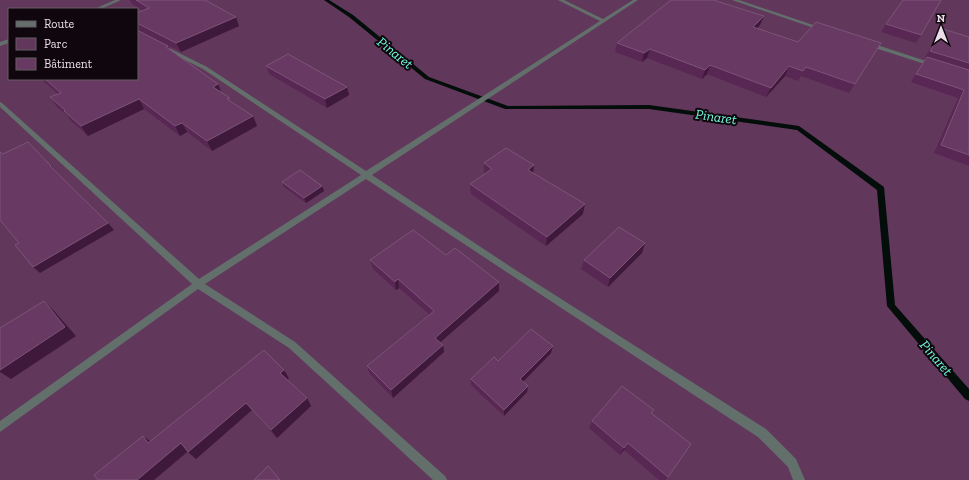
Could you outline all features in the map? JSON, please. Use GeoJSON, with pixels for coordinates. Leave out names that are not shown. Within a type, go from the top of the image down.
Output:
{"type":"FeatureCollection","features":[{"type":"Feature","properties":{"kind":"street"},"geometry":{"type":"LineString","coordinates":[[99,8],[119,0]]}},
{"type":"Feature","properties":{"kind":"street"},"geometry":{"type":"LineString","coordinates":[[560,0],[604,20]]}},
{"type":"Feature","properties":{"kind":"street"},"geometry":{"type":"LineString","coordinates":[[0,427],[198,284],[365,174],[636,0]]}},
{"type":"Feature","properties":{"kind":"street"},"geometry":{"type":"LineString","coordinates":[[734,0],[826,31]]}},
{"type":"Feature","properties":{"kind":"street"},"geometry":{"type":"LineString","coordinates":[[864,43],[939,67]]}},
{"type":"Feature","properties":{"kind":"street"},"geometry":{"type":"LineString","coordinates":[[157,44],[205,68],[511,271],[762,433],[792,463],[799,480]]}},
{"type":"Feature","properties":{"kind":"street"},"geometry":{"type":"LineString","coordinates":[[0,104],[198,284],[292,345],[441,480]]}},
{"type":"Feature","properties":{"kind":"green space"},"geometry":{"type":"Polygon","coordinates":[[[0,0],[969,0],[969,480],[0,480],[0,0]]]}},
{"type":"Feature","properties":{"kind":"building"},"geometry":{"type":"Polygon","coordinates":[[[136,0],[205,0],[236,17],[176,43],[138,24],[138,13],[149,8],[136,0]]]}},
{"type":"Feature","properties":{"kind":"building"},"geometry":{"type":"Polygon","coordinates":[[[671,0],[713,0],[764,16],[753,27],[798,42],[816,22],[881,43],[855,84],[806,67],[803,71],[789,66],[771,88],[710,65],[705,70],[650,49],[644,53],[617,43],[671,0]]]}},
{"type":"Feature","properties":{"kind":"building"},"geometry":{"type":"Polygon","coordinates":[[[903,0],[941,0],[921,35],[886,24],[903,0]]]}},
{"type":"Feature","properties":{"kind":"building"},"geometry":{"type":"Polygon","coordinates":[[[943,29],[969,37],[969,63],[930,51],[943,29]]]}},
{"type":"Feature","properties":{"kind":"building"},"geometry":{"type":"Polygon","coordinates":[[[138,31],[168,46],[166,47],[218,84],[213,87],[230,98],[227,99],[253,116],[207,141],[182,123],[175,126],[139,99],[81,126],[50,97],[61,93],[46,80],[138,80],[138,31]]]}},
{"type":"Feature","properties":{"kind":"building"},"geometry":{"type":"Polygon","coordinates":[[[288,54],[347,87],[325,99],[266,66],[288,54]]]}},
{"type":"Feature","properties":{"kind":"building"},"geometry":{"type":"Polygon","coordinates":[[[927,57],[969,70],[969,155],[941,145],[964,90],[916,74],[927,57]]]}},
{"type":"Feature","properties":{"kind":"building"},"geometry":{"type":"Polygon","coordinates":[[[28,142],[50,166],[108,223],[33,267],[15,245],[19,243],[0,220],[0,152],[3,154],[28,142]]]}},
{"type":"Feature","properties":{"kind":"building"},"geometry":{"type":"Polygon","coordinates":[[[506,148],[534,165],[528,170],[585,204],[547,237],[470,184],[492,169],[484,163],[506,148]]]}},
{"type":"Feature","properties":{"kind":"building"},"geometry":{"type":"Polygon","coordinates":[[[300,170],[322,186],[304,198],[282,182],[300,170]]]}},
{"type":"Feature","properties":{"kind":"building"},"geometry":{"type":"Polygon","coordinates":[[[619,227],[645,243],[610,278],[584,260],[619,227]]]}},
{"type":"Feature","properties":{"kind":"building"},"geometry":{"type":"Polygon","coordinates":[[[413,230],[446,255],[455,248],[499,282],[435,338],[443,345],[391,390],[367,366],[434,311],[398,279],[395,282],[370,260],[413,230]]]}},
{"type":"Feature","properties":{"kind":"building"},"geometry":{"type":"Polygon","coordinates":[[[44,301],[65,327],[0,370],[0,328],[44,301]]]}},
{"type":"Feature","properties":{"kind":"building"},"geometry":{"type":"Polygon","coordinates":[[[531,329],[553,346],[520,379],[528,386],[504,410],[471,379],[494,357],[498,361],[531,329]]]}},
{"type":"Feature","properties":{"kind":"building"},"geometry":{"type":"Polygon","coordinates":[[[264,350],[284,370],[280,373],[307,398],[271,430],[246,403],[188,452],[181,443],[137,480],[98,480],[94,475],[143,436],[148,443],[264,350]]]}},
{"type":"Feature","properties":{"kind":"building"},"geometry":{"type":"Polygon","coordinates":[[[622,386],[654,410],[651,413],[691,444],[668,477],[628,443],[624,448],[592,421],[622,386]]]}},
{"type":"Feature","properties":{"kind":"building"},"geometry":{"type":"Polygon","coordinates":[[[268,466],[280,480],[254,480],[268,466]]]}},
{"type":"Feature","properties":{"kind":"waterway","name":"Pinaret"},"geometry":{"type":"LineString","coordinates":[[326,0],[351,16],[427,78],[507,108],[649,107],[799,128],[881,189],[891,306],[969,396]]}}]}
